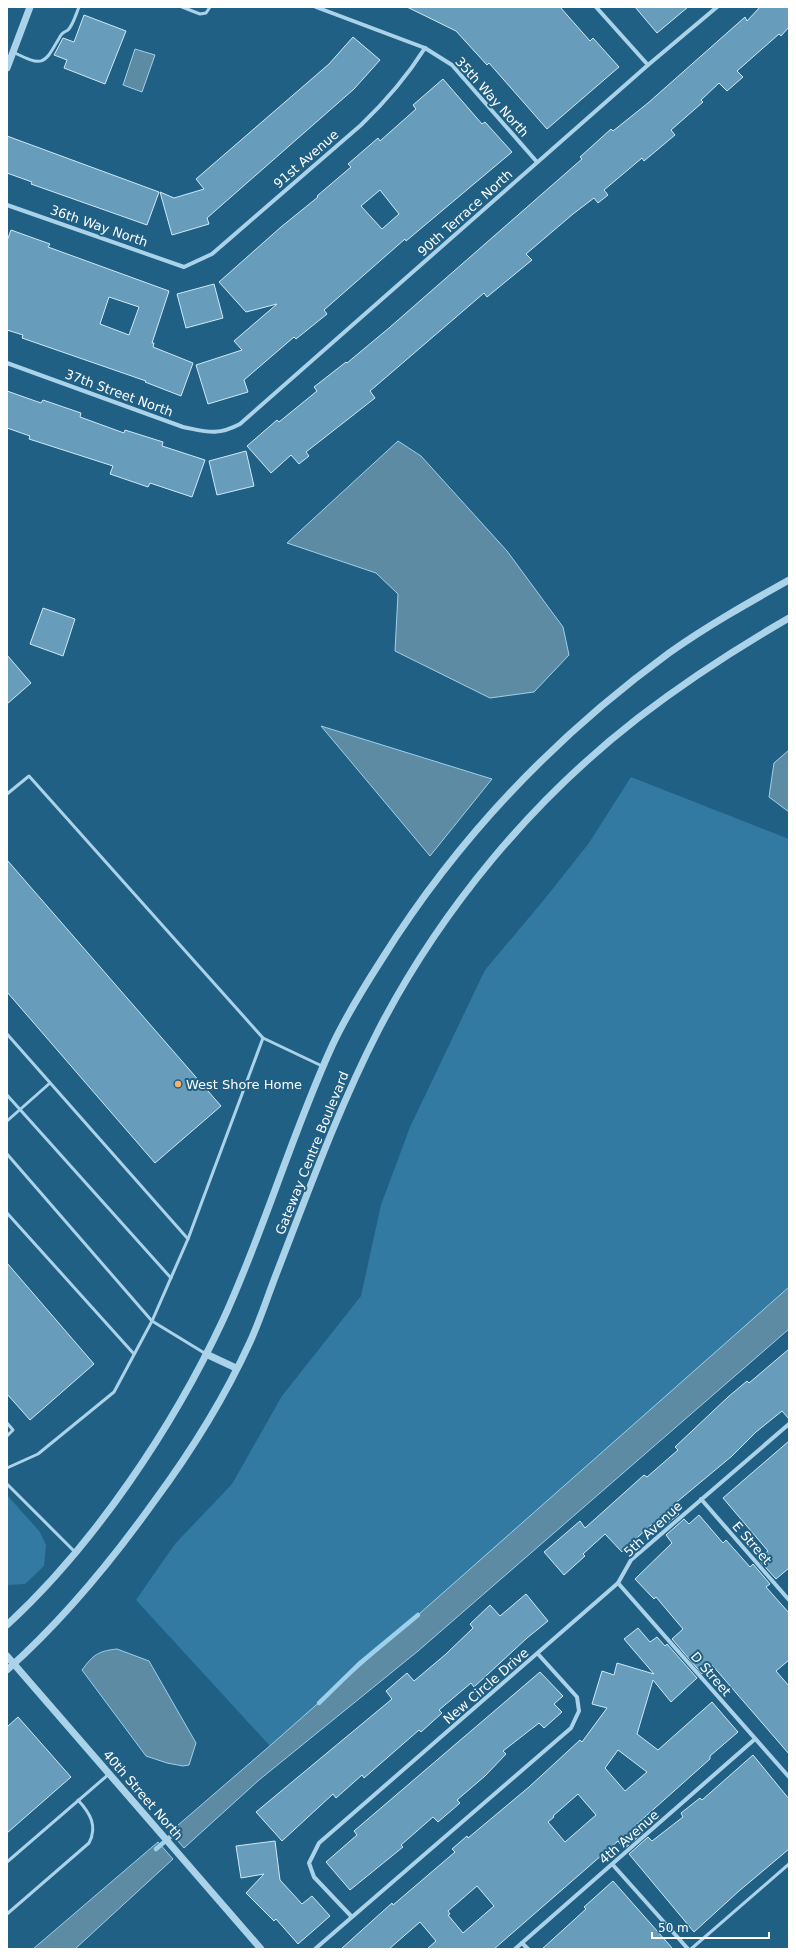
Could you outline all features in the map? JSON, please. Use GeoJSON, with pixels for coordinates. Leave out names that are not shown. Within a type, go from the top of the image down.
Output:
{"type":"FeatureCollection","features":[{"type":"Feature","properties":{"kind":"street"},"geometry":{"type":"LineString","coordinates":[[7,68],[10,51],[30,7]]}},
{"type":"Feature","properties":{"kind":"street","name":"35th Way North"},"geometry":{"type":"LineString","coordinates":[[316,7],[425,48],[452,65],[537,162]]}},
{"type":"Feature","properties":{"kind":"street"},"geometry":{"type":"LineString","coordinates":[[596,7],[648,65]]}},
{"type":"Feature","properties":{"kind":"street","name":"90th Terrace North"},"geometry":{"type":"LineString","coordinates":[[225,432],[240,424],[252,415],[537,162],[717,7]]}},
{"type":"Feature","properties":{"kind":"street","name":"91st Avenue"},"geometry":{"type":"LineString","coordinates":[[184,267],[212,254],[361,125],[382,105],[406,78],[425,48]]}},
{"type":"Feature","properties":{"kind":"street","name":"36th Way North"},"geometry":{"type":"LineString","coordinates":[[7,205],[184,267]]}},
{"type":"Feature","properties":{"kind":"street","name":"37th Street North"},"geometry":{"type":"LineString","coordinates":[[7,362],[183,427],[208,432],[225,432]]}},
{"type":"Feature","properties":{"kind":"street","name":"Gateway Centre Boulevard"},"geometry":{"type":"LineString","coordinates":[[7,1625],[37,1595],[90,1535],[131,1479],[165,1428],[223,1320],[245,1268],[303,1113],[333,1044],[364,987],[406,921],[450,861],[496,806],[551,750],[608,700],[670,652],[720,619],[789,580]]}},
{"type":"Feature","properties":{"kind":"street","name":"Gateway Centre Boulevard"},"geometry":{"type":"LineString","coordinates":[[7,1670],[44,1634],[81,1594],[126,1540],[171,1478],[208,1421],[250,1343],[344,1101],[379,1029],[416,966],[453,909],[497,854],[538,808],[588,760],[636,720],[698,673],[789,618]]}},
{"type":"Feature","properties":{"kind":"street"},"geometry":{"type":"LineString","coordinates":[[206,1354],[236,1368]]}},
{"type":"Feature","properties":{"kind":"street","name":"5th Avenue"},"geometry":{"type":"LineString","coordinates":[[538,1654],[618,1583],[631,1560],[789,1424]]}},
{"type":"Feature","properties":{"kind":"street","name":"E Street"},"geometry":{"type":"LineString","coordinates":[[701,1499],[789,1600]]}},
{"type":"Feature","properties":{"kind":"street","name":"D Street"},"geometry":{"type":"LineString","coordinates":[[618,1583],[789,1777]]}},
{"type":"Feature","properties":{"kind":"street","name":"New Circle Drive"},"geometry":{"type":"LineString","coordinates":[[315,1949],[351,1916],[571,1728],[578,1711],[577,1697],[538,1654],[319,1843],[309,1863],[314,1877],[351,1916]]}},
{"type":"Feature","properties":{"kind":"street","name":"40th Street North"},"geometry":{"type":"LineString","coordinates":[[7,1656],[261,1949]]}},
{"type":"Feature","properties":{"kind":"street","name":"4th Avenue"},"geometry":{"type":"LineString","coordinates":[[515,1949],[613,1865],[755,1739]]}},
{"type":"Feature","properties":{"kind":"street"},"geometry":{"type":"LineString","coordinates":[[613,1865],[688,1949]]}},
{"type":"Feature","properties":{"kind":"street"},"geometry":{"type":"LineString","coordinates":[[522,1943],[528,1949]]}},
{"type":"Feature","properties":{"kind":"lane"},"geometry":{"type":"LineString","coordinates":[[10,51],[32,61],[42,61],[49,56],[62,33],[68,29],[79,7]]}},
{"type":"Feature","properties":{"kind":"lane"},"geometry":{"type":"LineString","coordinates":[[182,7],[200,14],[206,13],[210,7]]}},
{"type":"Feature","properties":{"kind":"lane"},"geometry":{"type":"LineString","coordinates":[[7,794],[29,776],[263,1038],[323,1067]]}},
{"type":"Feature","properties":{"kind":"lane"},"geometry":{"type":"LineString","coordinates":[[7,1034],[188,1239]]}},
{"type":"Feature","properties":{"kind":"lane"},"geometry":{"type":"LineString","coordinates":[[7,1468],[38,1454],[114,1392],[152,1321],[188,1239],[263,1038]]}},
{"type":"Feature","properties":{"kind":"lane"},"geometry":{"type":"LineString","coordinates":[[7,1122],[50,1083]]}},
{"type":"Feature","properties":{"kind":"lane"},"geometry":{"type":"LineString","coordinates":[[7,1095],[171,1278]]}},
{"type":"Feature","properties":{"kind":"lane"},"geometry":{"type":"LineString","coordinates":[[7,1154],[152,1321],[206,1354]]}},
{"type":"Feature","properties":{"kind":"lane"},"geometry":{"type":"LineString","coordinates":[[7,1213],[134,1354]]}},
{"type":"Feature","properties":{"kind":"lane"},"geometry":{"type":"LineString","coordinates":[[7,1423],[13,1430],[7,1436]]}},
{"type":"Feature","properties":{"kind":"lane"},"geometry":{"type":"LineString","coordinates":[[7,1484],[75,1552]]}},
{"type":"Feature","properties":{"kind":"lane"},"geometry":{"type":"LineString","coordinates":[[7,1862],[109,1774]]}},
{"type":"Feature","properties":{"kind":"lane"},"geometry":{"type":"LineString","coordinates":[[7,1914],[89,1843],[93,1835],[92,1818],[87,1809],[78,1800]]}},
{"type":"Feature","properties":{"kind":"lane"},"geometry":{"type":"LineString","coordinates":[[691,1949],[789,1864]]}},
{"type":"Feature","properties":{"kind":"shaded area"},"geometry":{"type":"Polygon","coordinates":[[[135,49],[155,55],[142,92],[123,85],[135,49]]]}},
{"type":"Feature","properties":{"kind":"shaded area"},"geometry":{"type":"Polygon","coordinates":[[[398,441],[421,456],[507,551],[563,627],[569,655],[534,692],[490,698],[395,651],[398,594],[376,573],[287,543],[398,441]]]}},
{"type":"Feature","properties":{"kind":"shaded area"},"geometry":{"type":"Polygon","coordinates":[[[321,726],[492,779],[430,856],[321,726]]]}},
{"type":"Feature","properties":{"kind":"shaded area"},"geometry":{"type":"Polygon","coordinates":[[[789,750],[789,812],[769,797],[774,763],[789,750]]]}},
{"type":"Feature","properties":{"kind":"shaded area"},"geometry":{"type":"Polygon","coordinates":[[[631,777],[789,839],[789,1287],[270,1746],[136,1600],[175,1544],[232,1484],[282,1396],[361,1296],[381,1205],[410,1127],[485,970],[589,843],[631,777]]]}},
{"type":"Feature","properties":{"kind":"shaded area"},"geometry":{"type":"Polygon","coordinates":[[[789,1287],[789,1329],[418,1651],[259,1780],[184,1848],[170,1832],[272,1744],[789,1287]]]}},
{"type":"Feature","properties":{"kind":"shaded area"},"geometry":{"type":"Polygon","coordinates":[[[7,1495],[40,1532],[46,1545],[44,1566],[25,1584],[7,1585],[7,1495]]]}},
{"type":"Feature","properties":{"kind":"shaded area"},"geometry":{"type":"Polygon","coordinates":[[[117,1649],[149,1661],[196,1743],[189,1765],[183,1766],[167,1763],[146,1756],[82,1670],[96,1655],[105,1651],[117,1649]]]}},
{"type":"Feature","properties":{"kind":"shaded area"},"geometry":{"type":"Polygon","coordinates":[[[158,1842],[173,1859],[75,1949],[33,1949],[158,1842]]]}},
{"type":"Feature","properties":{"kind":"building"},"geometry":{"type":"Polygon","coordinates":[[[407,7],[560,7],[590,41],[593,38],[619,67],[547,129],[489,63],[487,65],[456,31],[407,7]]]}},
{"type":"Feature","properties":{"kind":"building"},"geometry":{"type":"Polygon","coordinates":[[[635,7],[688,7],[657,33],[635,7]]]}},
{"type":"Feature","properties":{"kind":"building"},"geometry":{"type":"Polygon","coordinates":[[[760,7],[789,7],[789,27],[781,36],[779,34],[737,71],[743,77],[727,91],[719,83],[701,100],[703,102],[671,130],[675,135],[644,161],[642,158],[604,190],[608,195],[598,203],[594,198],[526,254],[532,260],[487,297],[484,293],[370,391],[375,398],[306,452],[309,456],[299,464],[291,455],[271,473],[247,446],[277,420],[279,422],[317,391],[314,387],[346,362],[347,363],[389,328],[582,159],[580,157],[611,129],[613,131],[648,103],[745,17],[747,21],[760,7]]]}},
{"type":"Feature","properties":{"kind":"building"},"geometry":{"type":"Polygon","coordinates":[[[84,15],[126,31],[105,84],[64,68],[67,60],[54,55],[63,38],[74,42],[84,15]]]}},
{"type":"Feature","properties":{"kind":"building"},"geometry":{"type":"Polygon","coordinates":[[[353,37],[380,60],[354,89],[207,218],[209,224],[172,235],[160,192],[174,198],[204,189],[196,179],[329,64],[353,37]]]}},
{"type":"Feature","properties":{"kind":"building"},"geometry":{"type":"Polygon","coordinates":[[[443,79],[482,124],[485,122],[512,152],[406,241],[405,239],[324,310],[327,314],[296,339],[294,337],[244,380],[248,392],[208,404],[196,365],[242,350],[234,341],[277,304],[246,312],[219,282],[351,167],[348,164],[378,138],[380,141],[416,109],[413,105],[443,79]],[[380,190],[361,206],[382,229],[399,214],[380,190]]]}},
{"type":"Feature","properties":{"kind":"building"},"geometry":{"type":"Polygon","coordinates":[[[7,136],[159,192],[147,225],[31,184],[32,182],[7,173],[7,136]]]}},
{"type":"Feature","properties":{"kind":"building"},"geometry":{"type":"Polygon","coordinates":[[[11,230],[50,244],[48,247],[169,291],[152,343],[154,343],[153,347],[193,363],[181,396],[145,382],[146,381],[22,338],[23,335],[7,330],[7,241],[11,230]],[[109,297],[100,324],[129,335],[139,307],[109,297]]]}},
{"type":"Feature","properties":{"kind":"building"},"geometry":{"type":"Polygon","coordinates":[[[214,284],[223,318],[186,328],[177,294],[214,284]]]}},
{"type":"Feature","properties":{"kind":"building"},"geometry":{"type":"Polygon","coordinates":[[[7,391],[41,403],[43,400],[81,413],[80,417],[124,433],[125,430],[163,442],[162,446],[205,460],[192,497],[150,483],[148,487],[110,474],[113,466],[29,439],[30,436],[7,428],[7,391]]]}},
{"type":"Feature","properties":{"kind":"building"},"geometry":{"type":"Polygon","coordinates":[[[246,451],[254,486],[217,495],[209,461],[246,451]]]}},
{"type":"Feature","properties":{"kind":"building"},"geometry":{"type":"Polygon","coordinates":[[[43,608],[75,619],[63,656],[30,644],[43,608]]]}},
{"type":"Feature","properties":{"kind":"building"},"geometry":{"type":"Polygon","coordinates":[[[7,655],[31,683],[7,704],[7,655]]]}},
{"type":"Feature","properties":{"kind":"building"},"geometry":{"type":"Polygon","coordinates":[[[7,860],[221,1106],[155,1163],[7,992],[7,860]]]}},
{"type":"Feature","properties":{"kind":"building"},"geometry":{"type":"Polygon","coordinates":[[[7,1263],[94,1364],[30,1420],[7,1394],[7,1263]]]}},
{"type":"Feature","properties":{"kind":"building"},"geometry":{"type":"Polygon","coordinates":[[[789,1349],[789,1419],[782,1411],[756,1432],[732,1456],[672,1506],[679,1514],[661,1529],[656,1523],[654,1525],[652,1524],[622,1552],[605,1534],[583,1554],[585,1556],[564,1575],[544,1552],[580,1521],[585,1528],[644,1475],[647,1477],[678,1450],[675,1447],[728,1397],[747,1381],[749,1383],[789,1349]]]}},
{"type":"Feature","properties":{"kind":"building"},"geometry":{"type":"Polygon","coordinates":[[[789,1441],[789,1568],[776,1579],[758,1559],[768,1551],[723,1498],[789,1441]]]}},
{"type":"Feature","properties":{"kind":"building"},"geometry":{"type":"Polygon","coordinates":[[[699,1515],[723,1543],[726,1540],[750,1567],[753,1564],[770,1584],[766,1587],[789,1613],[789,1660],[776,1671],[789,1686],[789,1754],[712,1665],[702,1674],[672,1639],[683,1629],[656,1597],[654,1599],[635,1579],[672,1543],[666,1535],[684,1519],[689,1524],[699,1515]]]}},
{"type":"Feature","properties":{"kind":"building"},"geometry":{"type":"Polygon","coordinates":[[[526,1594],[548,1621],[527,1638],[474,1687],[471,1683],[439,1710],[442,1713],[421,1732],[419,1730],[364,1778],[362,1775],[336,1798],[333,1794],[282,1841],[256,1812],[392,1699],[386,1691],[407,1673],[414,1681],[446,1654],[473,1628],[470,1624],[490,1605],[500,1616],[526,1594]]]}},
{"type":"Feature","properties":{"kind":"building"},"geometry":{"type":"Polygon","coordinates":[[[638,1628],[650,1642],[657,1637],[665,1646],[667,1644],[697,1678],[671,1702],[653,1680],[637,1734],[658,1750],[712,1702],[738,1732],[637,1824],[644,1832],[624,1849],[618,1841],[494,1949],[427,1949],[436,1941],[420,1922],[389,1949],[341,1949],[392,1903],[393,1905],[455,1852],[452,1849],[467,1836],[468,1838],[529,1787],[580,1740],[582,1742],[607,1708],[592,1704],[602,1671],[614,1675],[617,1663],[654,1674],[624,1639],[638,1628]],[[618,1750],[605,1768],[625,1791],[647,1772],[618,1750]],[[578,1794],[553,1816],[554,1817],[548,1822],[565,1842],[596,1815],[578,1794]],[[477,1886],[448,1911],[450,1914],[448,1915],[463,1933],[494,1906],[477,1886]]]}},
{"type":"Feature","properties":{"kind":"building"},"geometry":{"type":"Polygon","coordinates":[[[540,1672],[563,1696],[554,1704],[562,1712],[544,1728],[539,1723],[503,1751],[506,1754],[485,1776],[457,1800],[460,1803],[438,1822],[433,1817],[401,1845],[403,1847],[350,1890],[326,1862],[357,1835],[354,1831],[540,1672]]]}},
{"type":"Feature","properties":{"kind":"building"},"geometry":{"type":"Polygon","coordinates":[[[18,1717],[71,1777],[7,1833],[7,1727],[18,1717]]]}},
{"type":"Feature","properties":{"kind":"building"},"geometry":{"type":"Polygon","coordinates":[[[753,1755],[789,1799],[789,1849],[739,1891],[694,1932],[629,1854],[648,1837],[652,1841],[683,1817],[681,1813],[700,1798],[702,1800],[753,1755]]]}},
{"type":"Feature","properties":{"kind":"building"},"geometry":{"type":"Polygon","coordinates":[[[275,1841],[280,1880],[302,1904],[312,1896],[330,1916],[298,1944],[276,1919],[274,1921],[246,1893],[264,1874],[241,1878],[236,1846],[275,1841]]]}},
{"type":"Feature","properties":{"kind":"building"},"geometry":{"type":"Polygon","coordinates":[[[613,1881],[673,1949],[542,1949],[586,1909],[584,1907],[613,1881]]]}},
{"type":"Feature","properties":{"kind":"waterway"},"geometry":{"type":"LineString","coordinates":[[319,1703],[359,1664],[418,1615]]}},
{"type":"Feature","properties":{"kind":"waterway"},"geometry":{"type":"LineString","coordinates":[[156,1849],[177,1831]]}},
{"type":"Feature","properties":{"kind":"place","name":"West Shore Home"},"geometry":{"type":"Point","coordinates":[178,1084]}}]}
